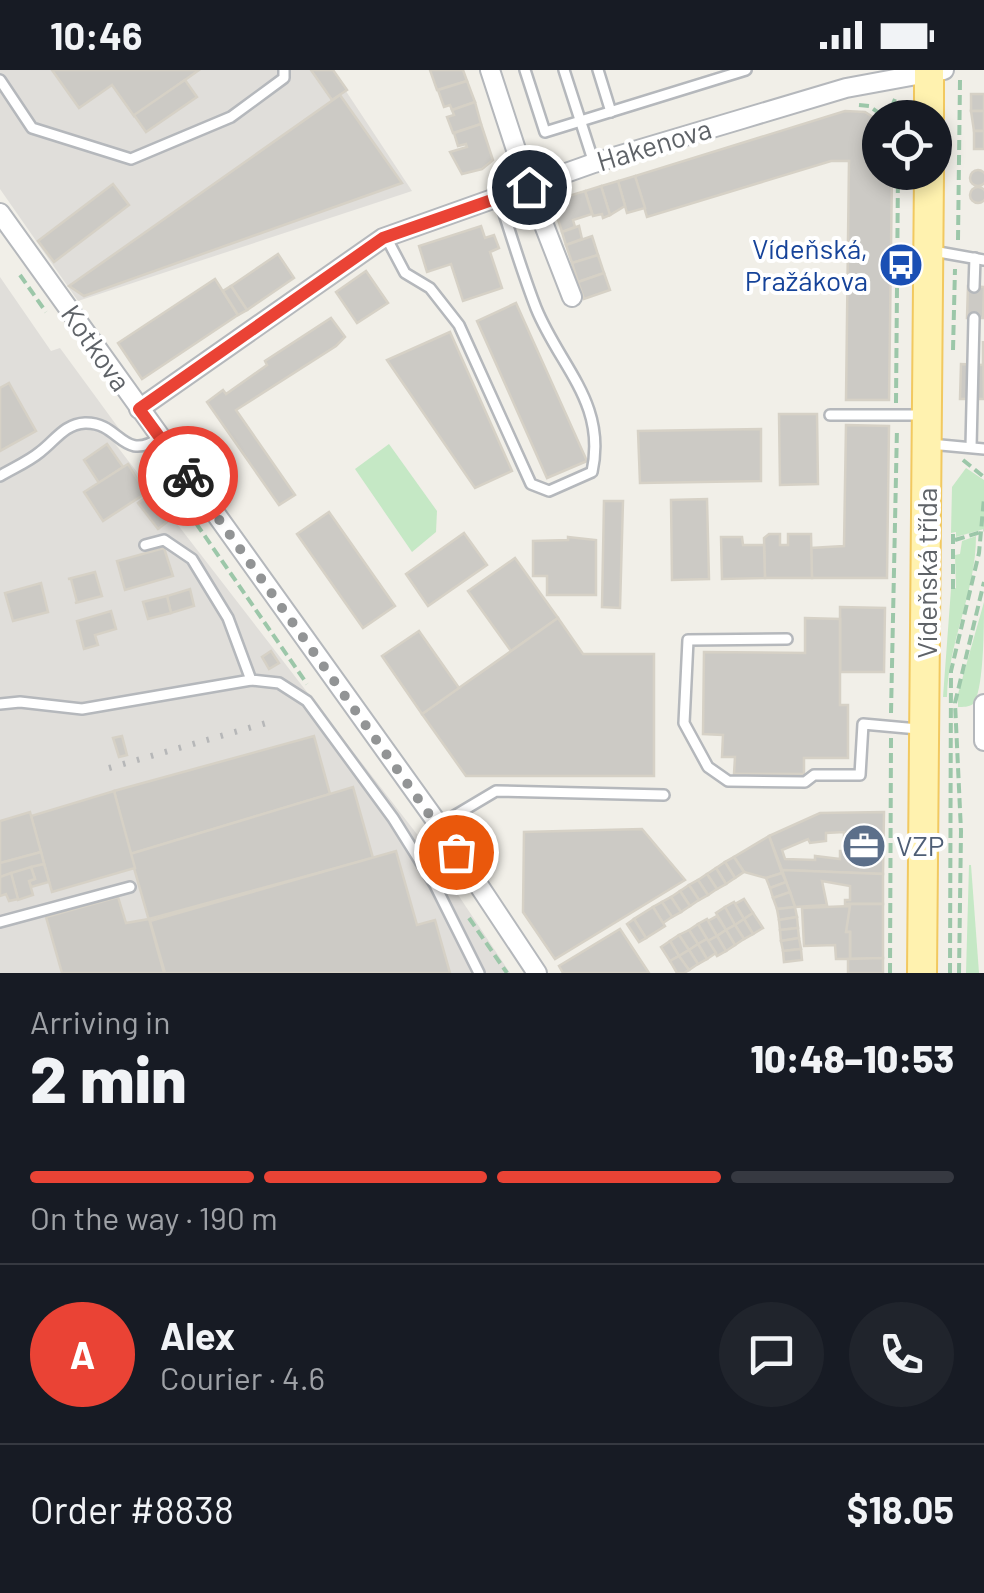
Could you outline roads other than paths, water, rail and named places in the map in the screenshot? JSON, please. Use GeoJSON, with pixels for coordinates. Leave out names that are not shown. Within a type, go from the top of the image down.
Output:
{"type":"FeatureCollection","features":[{"type":"Feature","properties":{"kind":"main road"},"geometry":{"type":"LineString","coordinates":[[931,100],[934,71]]}},
{"type":"Feature","properties":{"kind":"main road","name":"Vídeňská třída"},"geometry":{"type":"LineString","coordinates":[[922,973],[926,730],[939,444],[928,415],[942,252],[932,190]]}},
{"type":"Feature","properties":{"kind":"street"},"geometry":{"type":"LineString","coordinates":[[490,70],[529,187],[572,297]]}},
{"type":"Feature","properties":{"kind":"street","name":"Hakenova"},"geometry":{"type":"LineString","coordinates":[[139,409],[386,237],[594,163],[846,88],[934,71]]}},
{"type":"Feature","properties":{"kind":"street","name":"Kotkova"},"geometry":{"type":"LineString","coordinates":[[0,213],[436,821],[537,973]]}},
{"type":"Feature","properties":{"kind":"street"},"geometry":{"type":"LineString","coordinates":[[984,704],[984,741]]}},
{"type":"Feature","properties":{"kind":"lane"},"geometry":{"type":"LineString","coordinates":[[0,80],[32,128],[131,159],[231,117],[284,78],[284,70]]}},
{"type":"Feature","properties":{"kind":"lane"},"geometry":{"type":"LineString","coordinates":[[525,70],[545,132],[746,70]]}},
{"type":"Feature","properties":{"kind":"lane"},"geometry":{"type":"LineString","coordinates":[[564,70],[594,163]]}},
{"type":"Feature","properties":{"kind":"lane"},"geometry":{"type":"LineString","coordinates":[[598,70],[611,112]]}},
{"type":"Feature","properties":{"kind":"lane"},"geometry":{"type":"LineString","coordinates":[[386,237],[405,273],[430,288],[459,325],[532,484],[549,491],[592,472],[596,424],[538,312],[499,198]]}},
{"type":"Feature","properties":{"kind":"lane"},"geometry":{"type":"LineString","coordinates":[[942,252],[980,259],[974,287]]}},
{"type":"Feature","properties":{"kind":"lane"},"geometry":{"type":"LineString","coordinates":[[972,447],[979,358],[974,318]]}},
{"type":"Feature","properties":{"kind":"lane"},"geometry":{"type":"LineString","coordinates":[[830,415],[928,415]]}},
{"type":"Feature","properties":{"kind":"lane"},"geometry":{"type":"LineString","coordinates":[[0,476],[41,452],[60,432],[83,423],[103,426],[134,448],[144,448],[160,438]]}},
{"type":"Feature","properties":{"kind":"lane"},"geometry":{"type":"LineString","coordinates":[[939,444],[984,449]]}},
{"type":"Feature","properties":{"kind":"lane"},"geometry":{"type":"LineString","coordinates":[[145,545],[164,540],[192,559],[228,618],[251,680]]}},
{"type":"Feature","properties":{"kind":"lane"},"geometry":{"type":"LineString","coordinates":[[786,638],[688,640],[684,723],[708,768],[728,781],[805,782],[814,776],[860,775],[863,724],[926,730]]}},
{"type":"Feature","properties":{"kind":"lane"},"geometry":{"type":"LineString","coordinates":[[0,704],[20,702],[82,709],[251,680],[279,683],[307,701],[404,835],[479,973]]}},
{"type":"Feature","properties":{"kind":"lane"},"geometry":{"type":"LineString","coordinates":[[454,816],[496,791],[664,795]]}},
{"type":"Feature","properties":{"kind":"lane"},"geometry":{"type":"LineString","coordinates":[[0,922],[130,887]]}},
{"type":"Feature","properties":{"kind":"railway"},"geometry":{"type":"LineString","coordinates":[[109,768],[270,722]]}},
{"type":"Feature","properties":{"kind":"place","name":"Vídeňská, Pražákova"},"geometry":{"type":"Point","coordinates":[901,265]}},
{"type":"Feature","properties":{"kind":"place","name":"VZP"},"geometry":{"type":"Point","coordinates":[864,846]}}]}
